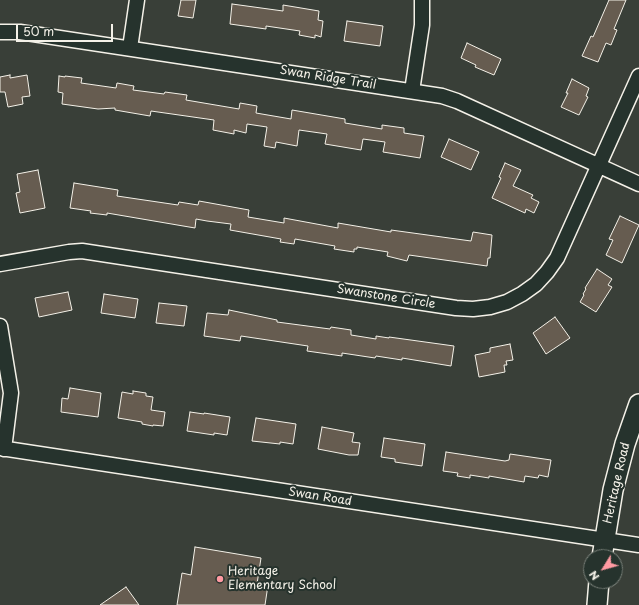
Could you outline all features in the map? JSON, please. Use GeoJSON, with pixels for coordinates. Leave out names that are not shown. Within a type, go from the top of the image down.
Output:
{"type":"FeatureCollection","features":[{"type":"Feature","properties":{"kind":"main road","name":"Heritage Road"},"geometry":{"type":"LineString","coordinates":[[603,548],[615,482],[625,444],[639,404]]}},
{"type":"Feature","properties":{"kind":"main road"},"geometry":{"type":"LineString","coordinates":[[597,605],[598,589]]}},
{"type":"Feature","properties":{"kind":"street"},"geometry":{"type":"LineString","coordinates":[[130,48],[137,0]]}},
{"type":"Feature","properties":{"kind":"street"},"geometry":{"type":"LineString","coordinates":[[412,91],[422,25],[422,0]]}},
{"type":"Feature","properties":{"kind":"street","name":"Swan Ridge Trail"},"geometry":{"type":"LineString","coordinates":[[0,32],[20,32],[442,96],[457,101],[639,184]]}},
{"type":"Feature","properties":{"kind":"street","name":"Swanstone Circle"},"geometry":{"type":"LineString","coordinates":[[0,264],[82,251],[456,308],[473,309],[490,307],[507,302],[536,284],[557,258],[639,76]]}},
{"type":"Feature","properties":{"kind":"street"},"geometry":{"type":"LineString","coordinates":[[0,326],[11,393],[2,448]]}},
{"type":"Feature","properties":{"kind":"street","name":"Swan Road"},"geometry":{"type":"LineString","coordinates":[[2,448],[603,548],[639,545]]}},
{"type":"Feature","properties":{"kind":"building"},"geometry":{"type":"Polygon","coordinates":[[[181,0],[196,0],[193,18],[178,16],[181,0]]]}},
{"type":"Feature","properties":{"kind":"building"},"geometry":{"type":"Polygon","coordinates":[[[609,0],[626,0],[614,29],[617,30],[611,45],[606,43],[598,62],[582,56],[591,36],[593,37],[609,0]]]}},
{"type":"Feature","properties":{"kind":"building"},"geometry":{"type":"Polygon","coordinates":[[[232,4],[283,11],[283,5],[319,11],[318,20],[323,21],[321,37],[315,35],[315,38],[299,35],[300,31],[266,26],[266,29],[230,24],[232,4]]]}},
{"type":"Feature","properties":{"kind":"building"},"geometry":{"type":"Polygon","coordinates":[[[347,21],[383,26],[380,46],[344,41],[347,21]]]}},
{"type":"Feature","properties":{"kind":"building"},"geometry":{"type":"Polygon","coordinates":[[[467,43],[501,59],[494,75],[475,67],[476,65],[461,58],[467,43]]]}},
{"type":"Feature","properties":{"kind":"building"},"geometry":{"type":"Polygon","coordinates":[[[10,75],[10,78],[27,75],[30,96],[22,97],[23,104],[8,107],[5,92],[0,92],[0,77],[10,75]]]}},
{"type":"Feature","properties":{"kind":"building"},"geometry":{"type":"Polygon","coordinates":[[[59,76],[82,78],[81,83],[116,88],[117,83],[134,86],[133,90],[187,95],[186,100],[239,109],[240,103],[257,106],[256,113],[291,119],[292,110],[345,119],[345,123],[382,129],[382,125],[404,128],[404,133],[424,136],[420,158],[383,152],[385,142],[363,139],[361,150],[325,144],[327,134],[299,130],[297,146],[276,142],[275,148],[264,146],[267,127],[247,124],[246,133],[234,130],[234,134],[213,130],[214,120],[151,111],[150,116],[115,110],[115,108],[98,109],[62,104],[63,93],[58,92],[59,76]]]}},
{"type":"Feature","properties":{"kind":"building"},"geometry":{"type":"Polygon","coordinates":[[[572,79],[589,88],[586,96],[588,97],[579,115],[561,107],[568,93],[566,93],[572,79]]]}},
{"type":"Feature","properties":{"kind":"building"},"geometry":{"type":"Polygon","coordinates":[[[449,139],[479,152],[471,170],[441,157],[449,139]]]}},
{"type":"Feature","properties":{"kind":"building"},"geometry":{"type":"Polygon","coordinates":[[[505,163],[521,170],[513,186],[533,195],[531,198],[539,202],[534,213],[526,209],[525,213],[492,198],[501,178],[499,177],[505,163]]]}},
{"type":"Feature","properties":{"kind":"building"},"geometry":{"type":"Polygon","coordinates":[[[38,170],[45,208],[20,213],[16,193],[20,192],[17,174],[38,170]]]}},
{"type":"Feature","properties":{"kind":"building"},"geometry":{"type":"Polygon","coordinates":[[[74,183],[118,190],[117,196],[178,205],[179,202],[198,205],[199,201],[249,210],[248,217],[284,223],[284,218],[338,228],[338,223],[391,232],[391,230],[471,241],[473,232],[492,235],[490,258],[488,258],[487,266],[409,255],[407,261],[387,256],[388,252],[357,247],[357,249],[354,249],[354,252],[334,249],[335,246],[295,239],[294,244],[280,242],[281,239],[230,230],[231,224],[196,219],[195,228],[107,213],[107,215],[90,213],[91,211],[70,208],[74,183]]]}},
{"type":"Feature","properties":{"kind":"building"},"geometry":{"type":"Polygon","coordinates":[[[620,216],[639,225],[622,263],[606,255],[613,240],[609,239],[620,216]]]}},
{"type":"Feature","properties":{"kind":"building"},"geometry":{"type":"Polygon","coordinates":[[[597,269],[612,279],[608,285],[612,287],[596,312],[580,302],[584,295],[585,288],[597,269]]]}},
{"type":"Feature","properties":{"kind":"building"},"geometry":{"type":"Polygon","coordinates":[[[68,292],[72,310],[39,317],[35,298],[68,292]]]}},
{"type":"Feature","properties":{"kind":"building"},"geometry":{"type":"Polygon","coordinates":[[[104,294],[138,299],[135,318],[101,313],[104,294]]]}},
{"type":"Feature","properties":{"kind":"building"},"geometry":{"type":"Polygon","coordinates":[[[159,303],[187,306],[184,326],[156,323],[159,303]]]}},
{"type":"Feature","properties":{"kind":"building"},"geometry":{"type":"Polygon","coordinates":[[[229,310],[277,320],[277,322],[330,329],[331,327],[351,330],[351,335],[376,339],[376,336],[389,337],[454,346],[451,366],[402,358],[402,360],[376,356],[375,358],[342,353],[342,356],[307,351],[308,346],[241,336],[240,341],[204,336],[207,313],[228,315],[229,310]]]}},
{"type":"Feature","properties":{"kind":"building"},"geometry":{"type":"Polygon","coordinates":[[[555,317],[570,338],[546,354],[533,333],[555,317]]]}},
{"type":"Feature","properties":{"kind":"building"},"geometry":{"type":"Polygon","coordinates":[[[510,344],[513,360],[506,361],[507,365],[504,365],[505,372],[479,377],[475,355],[490,352],[490,348],[510,344]]]}},
{"type":"Feature","properties":{"kind":"building"},"geometry":{"type":"Polygon","coordinates":[[[70,388],[101,393],[98,417],[61,412],[62,398],[68,399],[70,388]]]}},
{"type":"Feature","properties":{"kind":"building"},"geometry":{"type":"Polygon","coordinates":[[[133,391],[146,393],[146,396],[153,397],[151,410],[165,412],[163,426],[153,426],[142,424],[142,422],[118,418],[122,392],[133,394],[133,391]]]}},
{"type":"Feature","properties":{"kind":"building"},"geometry":{"type":"Polygon","coordinates":[[[190,412],[230,417],[227,435],[214,433],[214,435],[187,431],[190,412]]]}},
{"type":"Feature","properties":{"kind":"building"},"geometry":{"type":"Polygon","coordinates":[[[256,418],[296,424],[293,444],[252,441],[256,418]]]}},
{"type":"Feature","properties":{"kind":"building"},"geometry":{"type":"Polygon","coordinates":[[[322,427],[354,433],[352,442],[360,443],[358,455],[349,455],[318,449],[322,427]]]}},
{"type":"Feature","properties":{"kind":"building"},"geometry":{"type":"Polygon","coordinates":[[[384,438],[425,444],[422,466],[395,462],[395,459],[381,457],[384,438]]]}},
{"type":"Feature","properties":{"kind":"building"},"geometry":{"type":"Polygon","coordinates":[[[446,452],[505,461],[509,460],[510,454],[551,460],[548,477],[539,475],[538,478],[525,476],[524,482],[489,476],[489,478],[470,475],[470,478],[457,476],[458,473],[443,471],[446,452]]]}},
{"type":"Feature","properties":{"kind":"building","name":"Heritage Elementary School"},"geometry":{"type":"Polygon","coordinates":[[[195,547],[261,558],[257,584],[268,585],[265,605],[177,605],[182,573],[191,575],[195,547]]]}},
{"type":"Feature","properties":{"kind":"building"},"geometry":{"type":"Polygon","coordinates":[[[126,587],[139,605],[100,605],[126,587]]]}},
{"type":"Feature","properties":{"kind":"place","name":"Heritage Elementary School"},"geometry":{"type":"Point","coordinates":[220,579]}}]}
